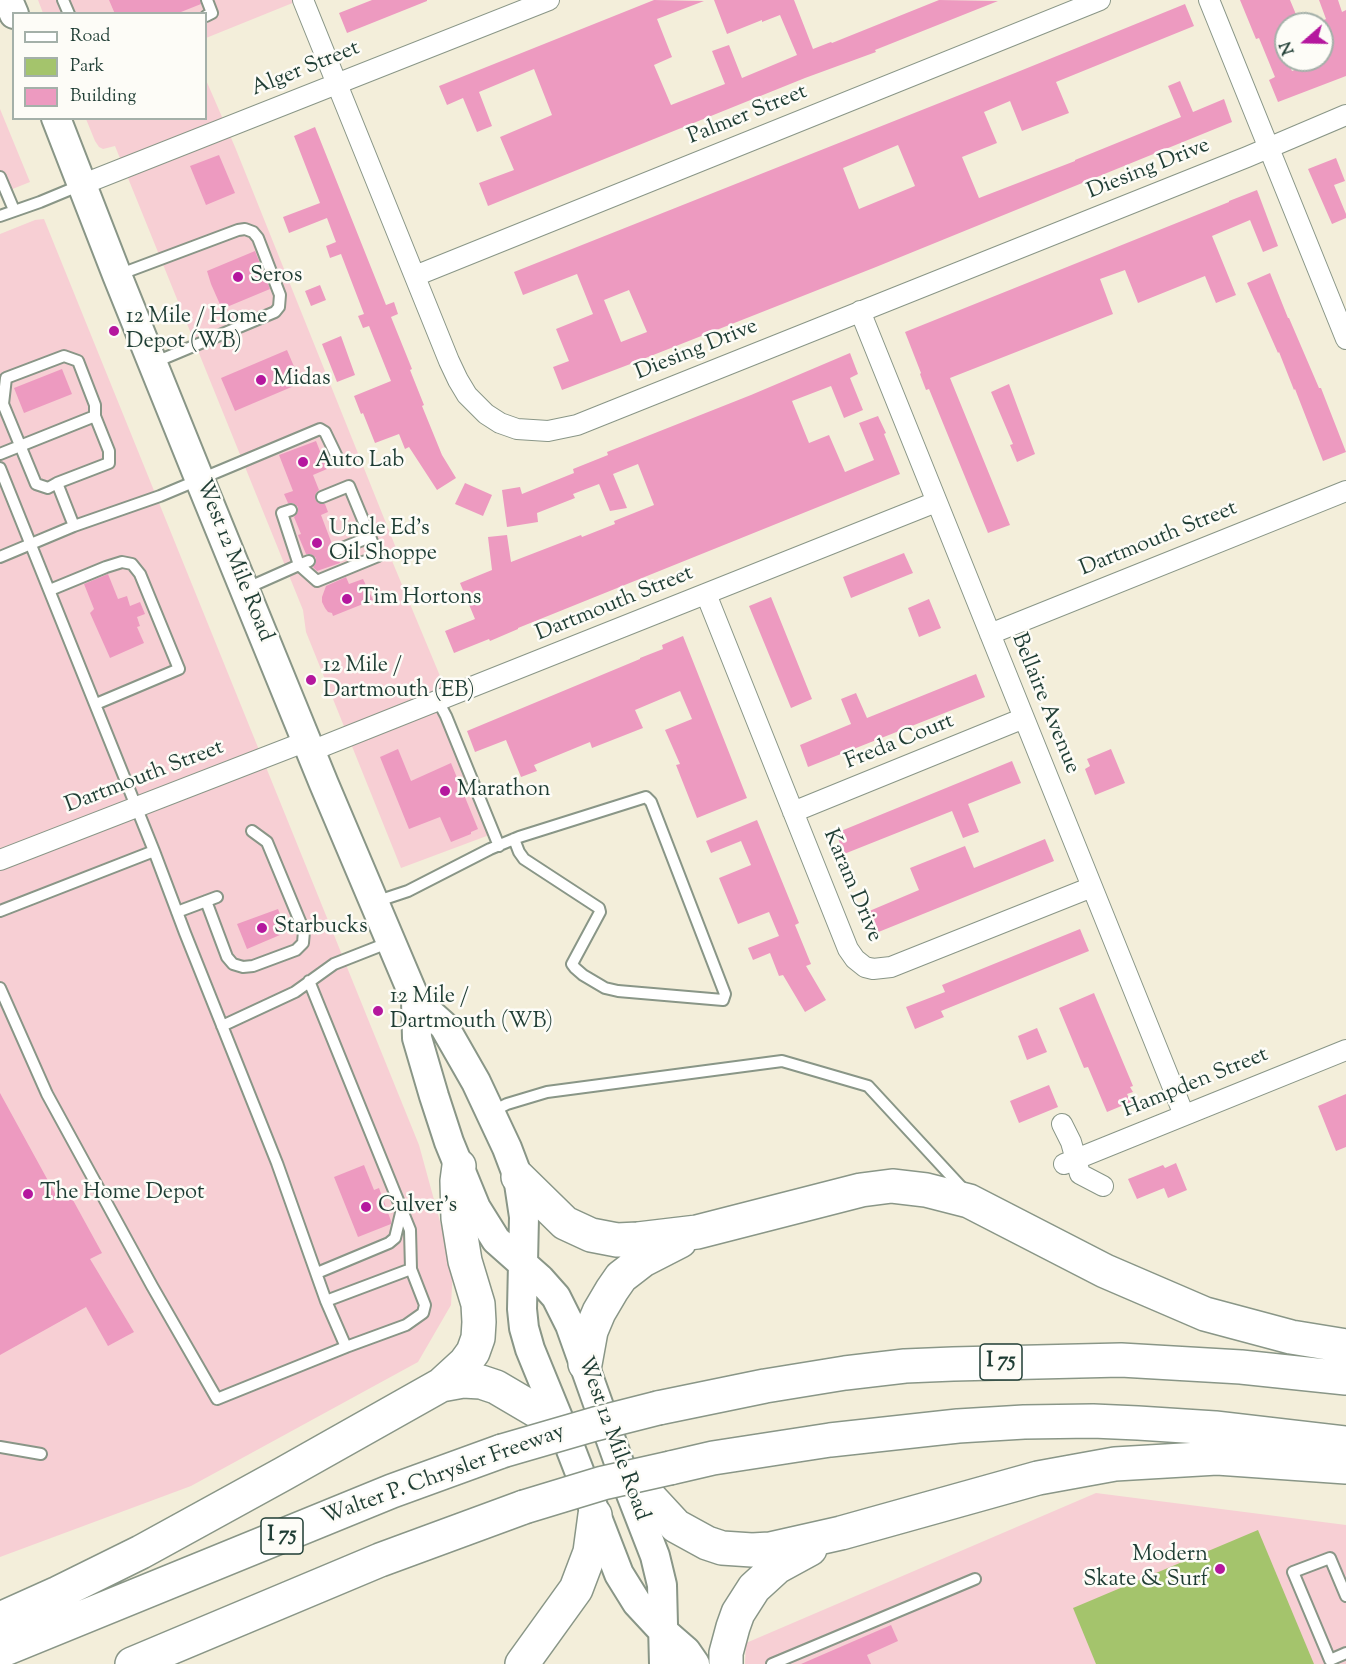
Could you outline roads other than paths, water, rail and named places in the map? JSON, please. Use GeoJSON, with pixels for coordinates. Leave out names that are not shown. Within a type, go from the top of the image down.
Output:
{"type":"FeatureCollection","features":[{"type":"Feature","properties":{"kind":"highway"},"geometry":{"type":"LineString","coordinates":[[0,1619],[78,1584],[141,1552],[441,1385],[465,1363],[473,1352],[478,1338],[479,1322],[478,1304],[465,1261],[458,1218],[459,1166]]}},
{"type":"Feature","properties":{"kind":"highway"},"geometry":{"type":"LineString","coordinates":[[518,1177],[565,1223],[591,1235],[617,1240],[697,1233],[861,1190],[892,1186],[926,1190],[969,1201],[1105,1271],[1205,1314],[1292,1337],[1346,1346]]}},
{"type":"Feature","properties":{"kind":"highway"},"geometry":{"type":"LineString","coordinates":[[585,1364],[591,1331],[599,1312],[621,1277],[643,1260],[697,1233]]}},
{"type":"Feature","properties":{"kind":"highway","name":"Walter P. Chrysler Freeway"},"geometry":{"type":"LineString","coordinates":[[0,1651],[392,1491],[502,1451],[658,1408],[745,1390],[845,1372],[905,1366],[1121,1360],[1241,1367],[1346,1378]]}},
{"type":"Feature","properties":{"kind":"highway"},"geometry":{"type":"LineString","coordinates":[[441,1385],[481,1382],[496,1387],[548,1417],[566,1437]]}},
{"type":"Feature","properties":{"kind":"highway"},"geometry":{"type":"LineString","coordinates":[[138,1662],[380,1560],[524,1507],[603,1483],[713,1458],[830,1440],[1024,1422],[1093,1421],[1215,1428],[1346,1443]]}},
{"type":"Feature","properties":{"kind":"highway"},"geometry":{"type":"LineString","coordinates":[[622,1471],[676,1526],[707,1543],[739,1550],[770,1549],[841,1533],[1038,1478],[1115,1464],[1217,1458],[1346,1467]]}},
{"type":"Feature","properties":{"kind":"highway"},"geometry":{"type":"LineString","coordinates":[[522,1664],[576,1589],[590,1552],[595,1515]]}},
{"type":"Feature","properties":{"kind":"highway"},"geometry":{"type":"LineString","coordinates":[[726,1664],[726,1653],[738,1613],[754,1588],[777,1567],[841,1533]]}},
{"type":"Feature","properties":{"kind":"main road","name":"West 12 Mile Road"},"geometry":{"type":"LineString","coordinates":[[57,120],[117,275],[309,746],[416,1001],[417,1038],[434,1096],[476,1208],[496,1240],[540,1279],[556,1298],[570,1325],[654,1556],[662,1585],[664,1664]]}},
{"type":"Feature","properties":{"kind":"main road","name":"West 12 Mile Road"},"geometry":{"type":"LineString","coordinates":[[416,1001],[444,1026],[462,1055],[491,1113],[518,1177],[524,1217],[522,1310],[530,1349],[619,1574],[637,1603],[695,1664]]}},
{"type":"Feature","properties":{"kind":"street","name":"Diesing Drive"},"geometry":{"type":"LineString","coordinates":[[303,0],[449,361],[467,395],[486,414],[500,423],[517,429],[535,431],[548,431],[577,425],[1346,115]]}},
{"type":"Feature","properties":{"kind":"street","name":"Alger Street"},"geometry":{"type":"LineString","coordinates":[[81,185],[549,0]]}},
{"type":"Feature","properties":{"kind":"street","name":"Palmer Street"},"geometry":{"type":"LineString","coordinates":[[415,276],[1100,0]]}},
{"type":"Feature","properties":{"kind":"street"},"geometry":{"type":"LineString","coordinates":[[1209,0],[1346,339]]}},
{"type":"Feature","properties":{"kind":"street","name":"Bellaire Avenue"},"geometry":{"type":"LineString","coordinates":[[860,311],[1184,1115]]}},
{"type":"Feature","properties":{"kind":"street","name":"Dartmouth Street"},"geometry":{"type":"LineString","coordinates":[[990,634],[1346,491]]}},
{"type":"Feature","properties":{"kind":"street","name":"Dartmouth Street"},"geometry":{"type":"LineString","coordinates":[[0,860],[136,808],[438,701],[936,502]]}},
{"type":"Feature","properties":{"kind":"street","name":"Karam Drive"},"geometry":{"type":"LineString","coordinates":[[706,594],[848,949],[865,967],[873,969],[891,967],[1092,887]]}},
{"type":"Feature","properties":{"kind":"street","name":"Freda Court"},"geometry":{"type":"LineString","coordinates":[[793,812],[1023,718]]}},
{"type":"Feature","properties":{"kind":"street","name":"Hampden Street"},"geometry":{"type":"LineString","coordinates":[[1070,1162],[1346,1050]]}},
{"type":"Feature","properties":{"kind":"street"},"geometry":{"type":"LineString","coordinates":[[1062,1124],[1071,1142],[1070,1162],[1080,1174],[1104,1186]]}},
{"type":"Feature","properties":{"kind":"lane"},"geometry":{"type":"LineString","coordinates":[[207,0],[212,14],[207,16]]}},
{"type":"Feature","properties":{"kind":"lane"},"geometry":{"type":"LineString","coordinates":[[1,181],[14,210]]}},
{"type":"Feature","properties":{"kind":"lane"},"geometry":{"type":"LineString","coordinates":[[0,216],[81,185]]}},
{"type":"Feature","properties":{"kind":"lane"},"geometry":{"type":"LineString","coordinates":[[117,275],[238,230],[245,229],[253,232],[258,238],[280,295],[279,307],[270,315],[153,363]]}},
{"type":"Feature","properties":{"kind":"lane"},"geometry":{"type":"LineString","coordinates":[[64,356],[78,361],[95,405],[95,416],[110,451],[109,463],[48,488],[36,484],[3,404],[6,378],[64,356]]}},
{"type":"Feature","properties":{"kind":"lane"},"geometry":{"type":"LineString","coordinates":[[0,454],[95,416]]}},
{"type":"Feature","properties":{"kind":"lane"},"geometry":{"type":"LineString","coordinates":[[0,557],[74,526],[241,463],[320,429],[325,432],[338,459]]}},
{"type":"Feature","properties":{"kind":"lane"},"geometry":{"type":"LineString","coordinates":[[0,468],[154,851],[276,1163],[326,1301],[346,1347]]}},
{"type":"Feature","properties":{"kind":"lane"},"geometry":{"type":"LineString","coordinates":[[57,483],[74,526]]}},
{"type":"Feature","properties":{"kind":"lane"},"geometry":{"type":"LineString","coordinates":[[291,510],[282,513],[304,563],[317,581],[378,556],[349,486],[322,497]]}},
{"type":"Feature","properties":{"kind":"lane"},"geometry":{"type":"LineString","coordinates":[[335,551],[370,537]]}},
{"type":"Feature","properties":{"kind":"lane"},"geometry":{"type":"LineString","coordinates":[[50,590],[106,567],[122,562],[132,564],[140,574],[179,669],[96,704]]}},
{"type":"Feature","properties":{"kind":"lane"},"geometry":{"type":"LineString","coordinates":[[245,589],[304,563]]}},
{"type":"Feature","properties":{"kind":"lane"},"geometry":{"type":"LineString","coordinates":[[438,701],[499,846]]}},
{"type":"Feature","properties":{"kind":"lane"},"geometry":{"type":"LineString","coordinates":[[374,903],[408,891],[514,839],[646,797],[651,802],[724,994],[723,1000],[618,991],[605,988],[583,975],[572,964],[600,912],[598,908],[524,859],[514,839]]}},
{"type":"Feature","properties":{"kind":"lane"},"geometry":{"type":"LineString","coordinates":[[206,901],[227,957],[233,964],[243,967],[253,966],[296,950],[303,943],[304,931],[267,842],[252,831]]}},
{"type":"Feature","properties":{"kind":"lane"},"geometry":{"type":"LineString","coordinates":[[0,911],[154,851]]}},
{"type":"Feature","properties":{"kind":"lane"},"geometry":{"type":"LineString","coordinates":[[177,912],[217,897]]}},
{"type":"Feature","properties":{"kind":"lane"},"geometry":{"type":"LineString","coordinates":[[222,1026],[295,992],[334,964],[392,942]]}},
{"type":"Feature","properties":{"kind":"lane"},"geometry":{"type":"LineString","coordinates":[[0,988],[47,1094],[217,1399],[406,1325],[423,1313],[425,1305],[411,1269],[410,1230],[309,981]]}},
{"type":"Feature","properties":{"kind":"lane"},"geometry":{"type":"LineString","coordinates":[[491,1113],[507,1104],[547,1092],[782,1061],[868,1086],[979,1206]]}},
{"type":"Feature","properties":{"kind":"lane"},"geometry":{"type":"LineString","coordinates":[[317,1273],[389,1243],[395,1238],[402,1209]]}},
{"type":"Feature","properties":{"kind":"lane"},"geometry":{"type":"LineString","coordinates":[[326,1301],[411,1269]]}},
{"type":"Feature","properties":{"kind":"lane"},"geometry":{"type":"LineString","coordinates":[[0,1447],[41,1455]]}},
{"type":"Feature","properties":{"kind":"lane"},"geometry":{"type":"LineString","coordinates":[[1346,1596],[1330,1558],[1293,1572],[1329,1660],[1346,1653]]}},
{"type":"Feature","properties":{"kind":"lane"},"geometry":{"type":"LineString","coordinates":[[772,1664],[975,1579]]}},
{"type":"Feature","properties":{"kind":"place","name":"Seros"},"geometry":{"type":"Point","coordinates":[238,277]}},
{"type":"Feature","properties":{"kind":"place","name":"12 Mile / Home Depot (WB)"},"geometry":{"type":"Point","coordinates":[114,331]}},
{"type":"Feature","properties":{"kind":"place","name":"Midas"},"geometry":{"type":"Point","coordinates":[261,380]}},
{"type":"Feature","properties":{"kind":"place","name":"Auto Lab"},"geometry":{"type":"Point","coordinates":[303,462]}},
{"type":"Feature","properties":{"kind":"place","name":"Uncle Ed's Oil Shoppe"},"geometry":{"type":"Point","coordinates":[317,543]}},
{"type":"Feature","properties":{"kind":"place","name":"Tim Hortons"},"geometry":{"type":"Point","coordinates":[347,599]}},
{"type":"Feature","properties":{"kind":"place","name":"12 Mile / Dartmouth (EB)"},"geometry":{"type":"Point","coordinates":[311,680]}},
{"type":"Feature","properties":{"kind":"place","name":"Marathon"},"geometry":{"type":"Point","coordinates":[445,791]}},
{"type":"Feature","properties":{"kind":"place","name":"Starbucks"},"geometry":{"type":"Point","coordinates":[262,928]}},
{"type":"Feature","properties":{"kind":"place","name":"12 Mile / Dartmouth (WB)"},"geometry":{"type":"Point","coordinates":[378,1011]}},
{"type":"Feature","properties":{"kind":"place","name":"The Home Depot"},"geometry":{"type":"Point","coordinates":[28,1194]}},
{"type":"Feature","properties":{"kind":"place","name":"Culver's"},"geometry":{"type":"Point","coordinates":[366,1207]}},
{"type":"Feature","properties":{"kind":"place","name":"Modern Skate & Surf"},"geometry":{"type":"Point","coordinates":[1220,1569]}}]}
